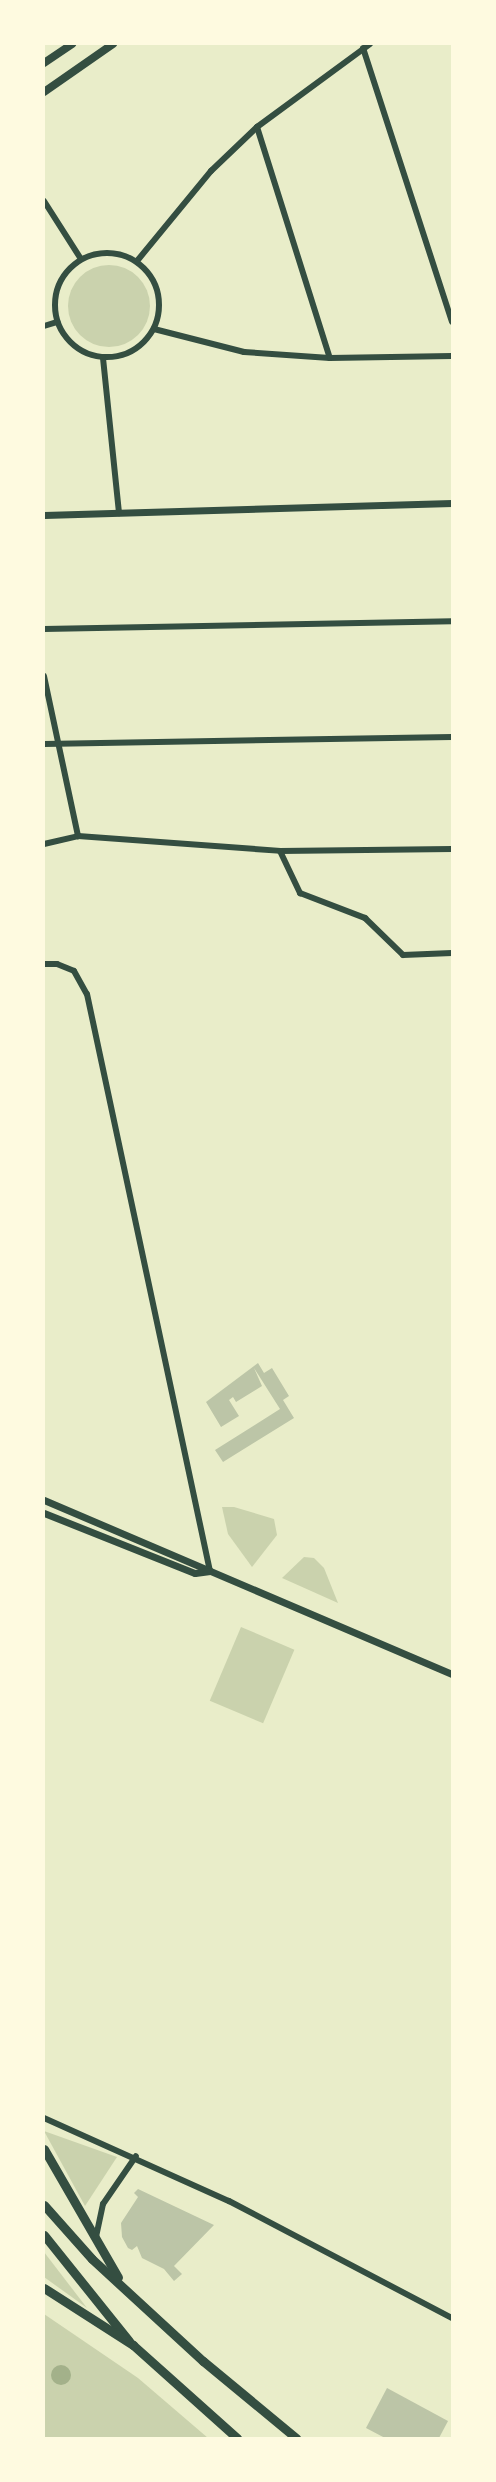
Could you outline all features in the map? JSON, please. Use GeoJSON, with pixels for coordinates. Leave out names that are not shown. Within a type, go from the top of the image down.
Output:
{"type":"FeatureCollection","features":[{"type":"Feature","properties":{"kind":"main road"},"geometry":{"type":"LineString","coordinates":[[44,63],[72,44]]}},
{"type":"Feature","properties":{"kind":"main road"},"geometry":{"type":"LineString","coordinates":[[44,92],[113,44]]}},
{"type":"Feature","properties":{"kind":"main road"},"geometry":{"type":"LineString","coordinates":[[44,2149],[124,2287]]}},
{"type":"Feature","properties":{"kind":"main road"},"geometry":{"type":"LineString","coordinates":[[44,2205],[124,2287],[203,2361],[296,2439]]}},
{"type":"Feature","properties":{"kind":"main road"},"geometry":{"type":"LineString","coordinates":[[44,2235],[133,2345],[237,2439]]}},
{"type":"Feature","properties":{"kind":"main road"},"geometry":{"type":"LineString","coordinates":[[44,2288],[60,2301],[133,2345]]}},
{"type":"Feature","properties":{"kind":"main road"},"geometry":{"type":"LineString","coordinates":[[44,2298],[60,2301]]}},
{"type":"Feature","properties":{"kind":"street"},"geometry":{"type":"LineString","coordinates":[[137,261],[211,171],[257,127],[367,46],[453,322]]}},
{"type":"Feature","properties":{"kind":"street"},"geometry":{"type":"LineString","coordinates":[[257,127],[330,358]]}},
{"type":"Feature","properties":{"kind":"street"},"geometry":{"type":"LineString","coordinates":[[44,201],[81,259]]}},
{"type":"Feature","properties":{"kind":"street"},"geometry":{"type":"LineString","coordinates":[[109,252],[137,261],[156,285],[160,299],[154,329],[133,351],[103,358],[75,347],[57,322],[54,304],[58,286],[67,270],[81,259],[109,252]]}},
{"type":"Feature","properties":{"kind":"street"},"geometry":{"type":"LineString","coordinates":[[44,326],[57,322]]}},
{"type":"Feature","properties":{"kind":"street"},"geometry":{"type":"LineString","coordinates":[[154,329],[244,352],[330,358],[453,356]]}},
{"type":"Feature","properties":{"kind":"street"},"geometry":{"type":"LineString","coordinates":[[103,358],[119,513]]}},
{"type":"Feature","properties":{"kind":"street"},"geometry":{"type":"LineString","coordinates":[[44,515],[453,503]]}},
{"type":"Feature","properties":{"kind":"street"},"geometry":{"type":"LineString","coordinates":[[44,629],[453,621]]}},
{"type":"Feature","properties":{"kind":"street"},"geometry":{"type":"LineString","coordinates":[[44,676],[78,836]]}},
{"type":"Feature","properties":{"kind":"street"},"geometry":{"type":"LineString","coordinates":[[44,744],[453,737]]}},
{"type":"Feature","properties":{"kind":"street"},"geometry":{"type":"LineString","coordinates":[[44,844],[78,836],[280,851],[453,849]]}},
{"type":"Feature","properties":{"kind":"street"},"geometry":{"type":"LineString","coordinates":[[280,851],[300,893],[365,918],[403,955],[453,953]]}},
{"type":"Feature","properties":{"kind":"street"},"geometry":{"type":"LineString","coordinates":[[44,964],[57,964],[74,971],[87,994],[210,1571]]}},
{"type":"Feature","properties":{"kind":"street"},"geometry":{"type":"LineString","coordinates":[[44,1500],[453,1674]]}},
{"type":"Feature","properties":{"kind":"street"},"geometry":{"type":"LineString","coordinates":[[44,1513],[192,1571],[210,1571]]}},
{"type":"Feature","properties":{"kind":"street"},"geometry":{"type":"LineString","coordinates":[[44,2118],[136,2156],[453,2318]]}},
{"type":"Feature","properties":{"kind":"street"},"geometry":{"type":"LineString","coordinates":[[96,2241],[103,2204],[136,2156]]}},
{"type":"Feature","properties":{"kind":"shaded area"},"geometry":{"type":"Polygon","coordinates":[[[109,265],[125,268],[138,277],[147,290],[150,306],[147,322],[138,335],[125,344],[109,347],[93,344],[80,335],[71,322],[68,306],[71,290],[80,277],[93,268],[109,265]]]}},
{"type":"Feature","properties":{"kind":"shaded area"},"geometry":{"type":"Polygon","coordinates":[[[222,1507],[234,1507],[274,1519],[277,1535],[252,1567],[228,1534],[222,1507]]]}},
{"type":"Feature","properties":{"kind":"shaded area"},"geometry":{"type":"Polygon","coordinates":[[[304,1557],[314,1558],[324,1568],[338,1603],[282,1578],[304,1557]]]}},
{"type":"Feature","properties":{"kind":"shaded area"},"geometry":{"type":"Polygon","coordinates":[[[241,1627],[294,1650],[263,1723],[210,1701],[241,1627]]]}},
{"type":"Feature","properties":{"kind":"shaded area"},"geometry":{"type":"Polygon","coordinates":[[[44,2131],[117,2157],[85,2206],[44,2131]]]}},
{"type":"Feature","properties":{"kind":"shaded area"},"geometry":{"type":"Polygon","coordinates":[[[44,2252],[87,2308],[44,2277],[44,2252]]]}},
{"type":"Feature","properties":{"kind":"shaded area"},"geometry":{"type":"Polygon","coordinates":[[[44,2314],[138,2378],[208,2438],[44,2438],[44,2314]]]}},
{"type":"Feature","properties":{"kind":"shaded area"},"geometry":{"type":"Polygon","coordinates":[[[61,2365],[68,2368],[71,2375],[68,2382],[61,2385],[54,2382],[51,2375],[54,2368],[61,2365]]]}},
{"type":"Feature","properties":{"kind":"building"},"geometry":{"type":"Polygon","coordinates":[[[258,1363],[264,1373],[272,1368],[289,1396],[283,1400],[294,1418],[223,1462],[215,1450],[280,1409],[254,1368],[262,1386],[236,1402],[233,1397],[229,1400],[239,1416],[221,1427],[206,1402],[258,1363]]]}},
{"type":"Feature","properties":{"kind":"building"},"geometry":{"type":"Polygon","coordinates":[[[138,2189],[214,2225],[174,2266],[182,2274],[174,2281],[164,2269],[142,2258],[137,2246],[132,2250],[128,2248],[122,2237],[121,2223],[138,2197],[134,2193],[138,2189]]]}},
{"type":"Feature","properties":{"kind":"building"},"geometry":{"type":"Polygon","coordinates":[[[387,2388],[448,2421],[439,2438],[385,2438],[366,2428],[387,2388]]]}}]}
